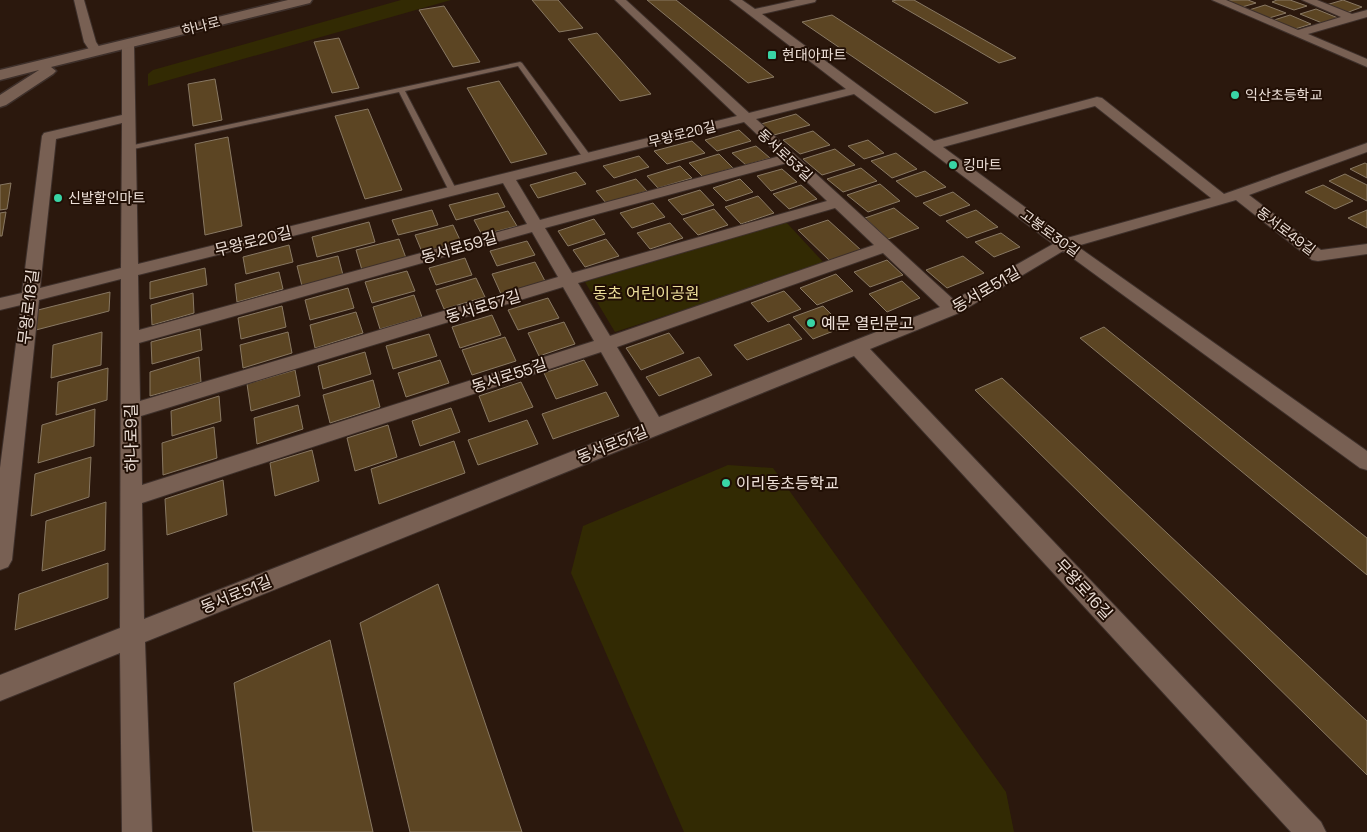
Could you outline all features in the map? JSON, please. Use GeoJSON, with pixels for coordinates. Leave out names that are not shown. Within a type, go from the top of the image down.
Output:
{"type":"FeatureCollection","features":[{"type":"Feature","properties":{"kind":"street"},"geometry":{"type":"LineString","coordinates":[[79,0],[90,42],[96,51]]}},
{"type":"Feature","properties":{"kind":"street","name":"하나로"},"geometry":{"type":"LineString","coordinates":[[0,75],[305,0]]}},
{"type":"Feature","properties":{"kind":"street","name":"동서로53길"},"geometry":{"type":"LineString","coordinates":[[620,0],[744,118],[953,309]]}},
{"type":"Feature","properties":{"kind":"street"},"geometry":{"type":"LineString","coordinates":[[742,4],[811,0]]}},
{"type":"Feature","properties":{"kind":"street"},"geometry":{"type":"LineString","coordinates":[[1217,0],[1367,63]]}},
{"type":"Feature","properties":{"kind":"street"},"geometry":{"type":"LineString","coordinates":[[1307,0],[1352,18]]}},
{"type":"Feature","properties":{"kind":"street","name":"고봉로30길"},"geometry":{"type":"LineString","coordinates":[[742,4],[1064,244],[1367,462]]}},
{"type":"Feature","properties":{"kind":"street"},"geometry":{"type":"LineString","coordinates":[[1297,34],[1367,13]]}},
{"type":"Feature","properties":{"kind":"street","name":"하나로9길"},"geometry":{"type":"LineString","coordinates":[[128,44],[132,635],[137,832]]}},
{"type":"Feature","properties":{"kind":"street"},"geometry":{"type":"LineString","coordinates":[[3,58],[71,58]]}},
{"type":"Feature","properties":{"kind":"street"},"geometry":{"type":"LineString","coordinates":[[0,102],[27,83],[71,58]]}},
{"type":"Feature","properties":{"kind":"street","name":"무왕로20길"},"geometry":{"type":"LineString","coordinates":[[0,304],[856,90]]}},
{"type":"Feature","properties":{"kind":"street"},"geometry":{"type":"LineString","coordinates":[[932,146],[1097,100],[1230,197]]}},
{"type":"Feature","properties":{"kind":"street","name":"무왕로18길"},"geometry":{"type":"LineString","coordinates":[[0,560],[49,136],[128,118]]}},
{"type":"Feature","properties":{"kind":"street","name":"동서로51길"},"geometry":{"type":"LineString","coordinates":[[0,688],[953,309],[1064,244],[1230,197],[1367,147]]}},
{"type":"Feature","properties":{"kind":"street","name":"동서로59길"},"geometry":{"type":"LineString","coordinates":[[130,340],[536,226],[788,158]]}},
{"type":"Feature","properties":{"kind":"street"},"geometry":{"type":"LineString","coordinates":[[507,177],[655,428]]}},
{"type":"Feature","properties":{"kind":"street","name":"동서로49길"},"geometry":{"type":"LineString","coordinates":[[1230,197],[1318,256],[1367,249]]}},
{"type":"Feature","properties":{"kind":"street","name":"동서로57길"},"geometry":{"type":"LineString","coordinates":[[131,412],[568,280],[837,203]]}},
{"type":"Feature","properties":{"kind":"street","name":"동서로55길"},"geometry":{"type":"LineString","coordinates":[[132,497],[606,344],[885,247]]}},
{"type":"Feature","properties":{"kind":"street","name":"무왕로16길"},"geometry":{"type":"LineString","coordinates":[[857,347],[1312,832]]}},
{"type":"Feature","properties":{"kind":"lane"},"geometry":{"type":"LineString","coordinates":[[129,148],[520,64],[587,157]]}},
{"type":"Feature","properties":{"kind":"lane"},"geometry":{"type":"LineString","coordinates":[[401,90],[453,191]]}},
{"type":"Feature","properties":{"kind":"green space"},"geometry":{"type":"Polygon","coordinates":[[[401,0],[451,0],[148,86],[148,74],[153,70],[401,0]]]}},
{"type":"Feature","properties":{"kind":"green space","name":"동초 어린이공원"},"geometry":{"type":"Polygon","coordinates":[[[786,222],[825,264],[615,332],[585,282],[786,222]]]}},
{"type":"Feature","properties":{"kind":"green space"},"geometry":{"type":"Polygon","coordinates":[[[728,465],[773,468],[1006,792],[1014,832],[684,832],[571,573],[583,526],[728,465]]]}},
{"type":"Feature","properties":{"kind":"building"},"geometry":{"type":"Polygon","coordinates":[[[532,0],[558,0],[583,28],[559,32],[532,0]]]}},
{"type":"Feature","properties":{"kind":"building"},"geometry":{"type":"Polygon","coordinates":[[[647,0],[676,0],[774,77],[748,83],[647,0]]]}},
{"type":"Feature","properties":{"kind":"building"},"geometry":{"type":"Polygon","coordinates":[[[914,0],[1016,58],[999,63],[892,1],[914,0]]]}},
{"type":"Feature","properties":{"kind":"building"},"geometry":{"type":"Polygon","coordinates":[[[1225,0],[1248,0],[1256,3],[1242,7],[1225,0]]]}},
{"type":"Feature","properties":{"kind":"building"},"geometry":{"type":"Polygon","coordinates":[[[1290,0],[1307,6],[1294,10],[1272,2],[1290,0]]]}},
{"type":"Feature","properties":{"kind":"building"},"geometry":{"type":"Polygon","coordinates":[[[1343,0],[1362,7],[1346,13],[1326,5],[1343,0]]]}},
{"type":"Feature","properties":{"kind":"building"},"geometry":{"type":"Polygon","coordinates":[[[1265,5],[1286,13],[1269,18],[1249,10],[1265,5]]]}},
{"type":"Feature","properties":{"kind":"building"},"geometry":{"type":"Polygon","coordinates":[[[444,6],[480,62],[453,67],[419,10],[444,6]]]}},
{"type":"Feature","properties":{"kind":"building"},"geometry":{"type":"Polygon","coordinates":[[[1316,9],[1338,18],[1322,23],[1300,14],[1316,9]]]}},
{"type":"Feature","properties":{"kind":"building"},"geometry":{"type":"Polygon","coordinates":[[[832,15],[968,103],[935,113],[802,22],[832,15]]]}},
{"type":"Feature","properties":{"kind":"building"},"geometry":{"type":"Polygon","coordinates":[[[1290,15],[1311,24],[1295,29],[1274,20],[1290,15]]]}},
{"type":"Feature","properties":{"kind":"building"},"geometry":{"type":"Polygon","coordinates":[[[597,33],[651,94],[620,101],[568,39],[597,33]]]}},
{"type":"Feature","properties":{"kind":"building"},"geometry":{"type":"Polygon","coordinates":[[[339,38],[359,88],[332,93],[314,42],[339,38]]]}},
{"type":"Feature","properties":{"kind":"building"},"geometry":{"type":"Polygon","coordinates":[[[215,79],[222,120],[193,126],[188,84],[215,79]]]}},
{"type":"Feature","properties":{"kind":"building"},"geometry":{"type":"Polygon","coordinates":[[[499,81],[547,154],[511,163],[467,88],[499,81]]]}},
{"type":"Feature","properties":{"kind":"building"},"geometry":{"type":"Polygon","coordinates":[[[368,109],[402,190],[365,199],[335,116],[368,109]]]}},
{"type":"Feature","properties":{"kind":"building"},"geometry":{"type":"Polygon","coordinates":[[[796,114],[810,125],[774,135],[761,124],[796,114]]]}},
{"type":"Feature","properties":{"kind":"building"},"geometry":{"type":"Polygon","coordinates":[[[739,130],[751,141],[717,151],[705,140],[739,130]]]}},
{"type":"Feature","properties":{"kind":"building"},"geometry":{"type":"Polygon","coordinates":[[[813,131],[830,145],[800,154],[783,140],[813,131]]]}},
{"type":"Feature","properties":{"kind":"building"},"geometry":{"type":"Polygon","coordinates":[[[228,137],[242,226],[205,235],[195,144],[228,137]]]}},
{"type":"Feature","properties":{"kind":"building"},"geometry":{"type":"Polygon","coordinates":[[[868,140],[884,153],[864,159],[848,146],[868,140]]]}},
{"type":"Feature","properties":{"kind":"building"},"geometry":{"type":"Polygon","coordinates":[[[692,141],[705,153],[667,164],[654,151],[692,141]]]}},
{"type":"Feature","properties":{"kind":"building"},"geometry":{"type":"Polygon","coordinates":[[[756,146],[770,158],[746,165],[732,153],[756,146]]]}},
{"type":"Feature","properties":{"kind":"building"},"geometry":{"type":"Polygon","coordinates":[[[835,149],[855,165],[822,175],[803,159],[835,149]]]}},
{"type":"Feature","properties":{"kind":"building"},"geometry":{"type":"Polygon","coordinates":[[[896,153],[917,169],[892,178],[871,161],[896,153]]]}},
{"type":"Feature","properties":{"kind":"building"},"geometry":{"type":"Polygon","coordinates":[[[719,154],[733,168],[703,177],[689,163],[719,154]]]}},
{"type":"Feature","properties":{"kind":"building"},"geometry":{"type":"Polygon","coordinates":[[[639,156],[649,167],[614,178],[603,166],[639,156]]]}},
{"type":"Feature","properties":{"kind":"building"},"geometry":{"type":"Polygon","coordinates":[[[1365,163],[1367,164],[1367,178],[1350,169],[1365,163]]]}},
{"type":"Feature","properties":{"kind":"building"},"geometry":{"type":"Polygon","coordinates":[[[680,166],[692,178],[658,188],[647,176],[680,166]]]}},
{"type":"Feature","properties":{"kind":"building"},"geometry":{"type":"Polygon","coordinates":[[[861,168],[877,181],[843,192],[827,179],[861,168]]]}},
{"type":"Feature","properties":{"kind":"building"},"geometry":{"type":"Polygon","coordinates":[[[782,169],[797,182],[771,191],[757,176],[782,169]]]}},
{"type":"Feature","properties":{"kind":"building"},"geometry":{"type":"Polygon","coordinates":[[[925,171],[946,187],[916,197],[896,181],[925,171]]]}},
{"type":"Feature","properties":{"kind":"building"},"geometry":{"type":"Polygon","coordinates":[[[576,172],[586,184],[538,198],[530,185],[576,172]]]}},
{"type":"Feature","properties":{"kind":"building"},"geometry":{"type":"Polygon","coordinates":[[[1345,174],[1367,185],[1367,201],[1329,181],[1345,174]]]}},
{"type":"Feature","properties":{"kind":"building"},"geometry":{"type":"Polygon","coordinates":[[[636,179],[647,191],[606,203],[596,191],[636,179]]]}},
{"type":"Feature","properties":{"kind":"building"},"geometry":{"type":"Polygon","coordinates":[[[740,179],[753,192],[726,201],[713,188],[740,179]]]}},
{"type":"Feature","properties":{"kind":"building"},"geometry":{"type":"Polygon","coordinates":[[[11,183],[7,209],[0,210],[0,185],[11,183]]]}},
{"type":"Feature","properties":{"kind":"building"},"geometry":{"type":"Polygon","coordinates":[[[880,184],[900,201],[868,212],[847,195],[880,184]]]}},
{"type":"Feature","properties":{"kind":"building"},"geometry":{"type":"Polygon","coordinates":[[[801,185],[817,199],[789,209],[773,194],[801,185]]]}},
{"type":"Feature","properties":{"kind":"building"},"geometry":{"type":"Polygon","coordinates":[[[1323,185],[1353,201],[1335,209],[1305,192],[1323,185]]]}},
{"type":"Feature","properties":{"kind":"building"},"geometry":{"type":"Polygon","coordinates":[[[700,190],[714,205],[682,215],[668,200],[700,190]]]}},
{"type":"Feature","properties":{"kind":"building"},"geometry":{"type":"Polygon","coordinates":[[[953,192],[970,205],[940,216],[923,203],[953,192]]]}},
{"type":"Feature","properties":{"kind":"building"},"geometry":{"type":"Polygon","coordinates":[[[498,193],[505,207],[456,220],[449,205],[498,193]]]}},
{"type":"Feature","properties":{"kind":"building"},"geometry":{"type":"Polygon","coordinates":[[[758,196],[774,213],[741,224],[725,207],[758,196]]]}},
{"type":"Feature","properties":{"kind":"building"},"geometry":{"type":"Polygon","coordinates":[[[653,203],[665,217],[632,228],[620,213],[653,203]]]}},
{"type":"Feature","properties":{"kind":"building"},"geometry":{"type":"Polygon","coordinates":[[[894,208],[919,228],[888,239],[865,218],[894,208]]]}},
{"type":"Feature","properties":{"kind":"building"},"geometry":{"type":"Polygon","coordinates":[[[714,209],[728,225],[698,235],[683,219],[714,209]]]}},
{"type":"Feature","properties":{"kind":"building"},"geometry":{"type":"Polygon","coordinates":[[[432,210],[438,225],[398,235],[392,220],[432,210]]]}},
{"type":"Feature","properties":{"kind":"building"},"geometry":{"type":"Polygon","coordinates":[[[976,210],[998,227],[967,238],[946,221],[976,210]]]}},
{"type":"Feature","properties":{"kind":"building"},"geometry":{"type":"Polygon","coordinates":[[[1367,210],[1367,228],[1348,218],[1367,210]]]}},
{"type":"Feature","properties":{"kind":"building"},"geometry":{"type":"Polygon","coordinates":[[[508,211],[517,226],[482,235],[474,220],[508,211]]]}},
{"type":"Feature","properties":{"kind":"building"},"geometry":{"type":"Polygon","coordinates":[[[6,212],[2,236],[0,236],[0,213],[6,212]]]}},
{"type":"Feature","properties":{"kind":"building"},"geometry":{"type":"Polygon","coordinates":[[[594,219],[605,234],[568,246],[558,231],[594,219]]]}},
{"type":"Feature","properties":{"kind":"building"},"geometry":{"type":"Polygon","coordinates":[[[828,220],[861,250],[830,261],[798,230],[828,220]]]}},
{"type":"Feature","properties":{"kind":"building"},"geometry":{"type":"Polygon","coordinates":[[[369,222],[375,242],[317,257],[312,237],[369,222]]]}},
{"type":"Feature","properties":{"kind":"building"},"geometry":{"type":"Polygon","coordinates":[[[670,223],[683,238],[650,249],[637,233],[670,223]]]}},
{"type":"Feature","properties":{"kind":"building"},"geometry":{"type":"Polygon","coordinates":[[[453,225],[461,242],[422,252],[415,235],[453,225]]]}},
{"type":"Feature","properties":{"kind":"building"},"geometry":{"type":"Polygon","coordinates":[[[1001,233],[1020,247],[994,257],[975,242],[1001,233]]]}},
{"type":"Feature","properties":{"kind":"building"},"geometry":{"type":"Polygon","coordinates":[[[399,239],[406,258],[362,270],[356,250],[399,239]]]}},
{"type":"Feature","properties":{"kind":"building"},"geometry":{"type":"Polygon","coordinates":[[[606,239],[619,256],[585,267],[573,250],[606,239]]]}},
{"type":"Feature","properties":{"kind":"building"},"geometry":{"type":"Polygon","coordinates":[[[527,241],[535,255],[497,266],[490,251],[527,241]]]}},
{"type":"Feature","properties":{"kind":"building"},"geometry":{"type":"Polygon","coordinates":[[[289,245],[293,262],[246,274],[243,257],[289,245]]]}},
{"type":"Feature","properties":{"kind":"building"},"geometry":{"type":"Polygon","coordinates":[[[338,256],[343,275],[302,286],[297,266],[338,256]]]}},
{"type":"Feature","properties":{"kind":"building"},"geometry":{"type":"Polygon","coordinates":[[[963,256],[984,273],[947,288],[926,270],[963,256]]]}},
{"type":"Feature","properties":{"kind":"building"},"geometry":{"type":"Polygon","coordinates":[[[465,258],[472,275],[436,285],[429,268],[465,258]]]}},
{"type":"Feature","properties":{"kind":"building"},"geometry":{"type":"Polygon","coordinates":[[[887,260],[903,275],[870,287],[854,272],[887,260]]]}},
{"type":"Feature","properties":{"kind":"building"},"geometry":{"type":"Polygon","coordinates":[[[535,262],[545,281],[501,294],[492,274],[535,262]]]}},
{"type":"Feature","properties":{"kind":"building"},"geometry":{"type":"Polygon","coordinates":[[[205,268],[207,285],[150,299],[150,282],[205,268]]]}},
{"type":"Feature","properties":{"kind":"building"},"geometry":{"type":"Polygon","coordinates":[[[407,271],[415,291],[372,303],[365,282],[407,271]]]}},
{"type":"Feature","properties":{"kind":"building"},"geometry":{"type":"Polygon","coordinates":[[[279,272],[283,289],[237,302],[235,284],[279,272]]]}},
{"type":"Feature","properties":{"kind":"building"},"geometry":{"type":"Polygon","coordinates":[[[836,274],[853,291],[817,305],[800,288],[836,274]]]}},
{"type":"Feature","properties":{"kind":"building"},"geometry":{"type":"Polygon","coordinates":[[[476,278],[485,297],[444,309],[436,290],[476,278]]]}},
{"type":"Feature","properties":{"kind":"building"},"geometry":{"type":"Polygon","coordinates":[[[902,281],[920,298],[887,312],[869,294],[902,281]]]}},
{"type":"Feature","properties":{"kind":"building"},"geometry":{"type":"Polygon","coordinates":[[[348,288],[354,308],[310,320],[305,300],[348,288]]]}},
{"type":"Feature","properties":{"kind":"building"},"geometry":{"type":"Polygon","coordinates":[[[784,291],[801,309],[768,322],[751,303],[784,291]]]}},
{"type":"Feature","properties":{"kind":"building"},"geometry":{"type":"Polygon","coordinates":[[[110,292],[109,311],[36,330],[38,310],[110,292]]]}},
{"type":"Feature","properties":{"kind":"building"},"geometry":{"type":"Polygon","coordinates":[[[193,293],[194,313],[152,325],[151,305],[193,293]]]}},
{"type":"Feature","properties":{"kind":"building"},"geometry":{"type":"Polygon","coordinates":[[[414,295],[422,317],[380,329],[373,307],[414,295]]]}},
{"type":"Feature","properties":{"kind":"building"},"geometry":{"type":"Polygon","coordinates":[[[548,298],[559,318],[518,330],[508,310],[548,298]]]}},
{"type":"Feature","properties":{"kind":"building"},"geometry":{"type":"Polygon","coordinates":[[[282,306],[286,327],[241,339],[238,318],[282,306]]]}},
{"type":"Feature","properties":{"kind":"building"},"geometry":{"type":"Polygon","coordinates":[[[823,306],[844,327],[813,339],[793,317],[823,306]]]}},
{"type":"Feature","properties":{"kind":"building"},"geometry":{"type":"Polygon","coordinates":[[[356,312],[363,333],[315,348],[310,325],[356,312]]]}},
{"type":"Feature","properties":{"kind":"building"},"geometry":{"type":"Polygon","coordinates":[[[492,315],[501,335],[460,348],[452,327],[492,315]]]}},
{"type":"Feature","properties":{"kind":"building"},"geometry":{"type":"Polygon","coordinates":[[[564,322],[575,344],[539,356],[528,333],[564,322]]]}},
{"type":"Feature","properties":{"kind":"building"},"geometry":{"type":"Polygon","coordinates":[[[789,324],[802,339],[747,360],[734,345],[789,324]]]}},
{"type":"Feature","properties":{"kind":"building"},"geometry":{"type":"Polygon","coordinates":[[[1104,327],[1367,538],[1367,575],[1080,338],[1104,327]]]}},
{"type":"Feature","properties":{"kind":"building"},"geometry":{"type":"Polygon","coordinates":[[[200,329],[202,350],[152,364],[151,342],[200,329]]]}},
{"type":"Feature","properties":{"kind":"building"},"geometry":{"type":"Polygon","coordinates":[[[102,332],[101,365],[51,378],[53,345],[102,332]]]}},
{"type":"Feature","properties":{"kind":"building"},"geometry":{"type":"Polygon","coordinates":[[[288,332],[292,353],[243,368],[240,345],[288,332]]]}},
{"type":"Feature","properties":{"kind":"building"},"geometry":{"type":"Polygon","coordinates":[[[669,333],[684,353],[641,370],[626,348],[669,333]]]}},
{"type":"Feature","properties":{"kind":"building"},"geometry":{"type":"Polygon","coordinates":[[[429,334],[437,356],[393,369],[386,346],[429,334]]]}},
{"type":"Feature","properties":{"kind":"building"},"geometry":{"type":"Polygon","coordinates":[[[505,337],[516,361],[472,375],[462,350],[505,337]]]}},
{"type":"Feature","properties":{"kind":"building"},"geometry":{"type":"Polygon","coordinates":[[[365,352],[371,374],[323,389],[318,366],[365,352]]]}},
{"type":"Feature","properties":{"kind":"building"},"geometry":{"type":"Polygon","coordinates":[[[199,357],[201,382],[150,396],[150,372],[199,357]]]}},
{"type":"Feature","properties":{"kind":"building"},"geometry":{"type":"Polygon","coordinates":[[[699,357],[712,375],[659,396],[646,377],[699,357]]]}},
{"type":"Feature","properties":{"kind":"building"},"geometry":{"type":"Polygon","coordinates":[[[440,360],[449,383],[406,397],[398,373],[440,360]]]}},
{"type":"Feature","properties":{"kind":"building"},"geometry":{"type":"Polygon","coordinates":[[[584,360],[598,385],[556,399],[544,373],[584,360]]]}},
{"type":"Feature","properties":{"kind":"building"},"geometry":{"type":"Polygon","coordinates":[[[108,368],[107,400],[56,415],[58,382],[108,368]]]}},
{"type":"Feature","properties":{"kind":"building"},"geometry":{"type":"Polygon","coordinates":[[[295,370],[300,396],[251,411],[247,384],[295,370]]]}},
{"type":"Feature","properties":{"kind":"building"},"geometry":{"type":"Polygon","coordinates":[[[1002,378],[1367,721],[1367,775],[975,390],[1002,378]]]}},
{"type":"Feature","properties":{"kind":"building"},"geometry":{"type":"Polygon","coordinates":[[[373,380],[380,407],[330,423],[323,395],[373,380]]]}},
{"type":"Feature","properties":{"kind":"building"},"geometry":{"type":"Polygon","coordinates":[[[521,382],[533,407],[489,422],[479,396],[521,382]]]}},
{"type":"Feature","properties":{"kind":"building"},"geometry":{"type":"Polygon","coordinates":[[[606,392],[619,416],[553,439],[542,414],[606,392]]]}},
{"type":"Feature","properties":{"kind":"building"},"geometry":{"type":"Polygon","coordinates":[[[219,396],[221,421],[172,436],[171,411],[219,396]]]}},
{"type":"Feature","properties":{"kind":"building"},"geometry":{"type":"Polygon","coordinates":[[[298,405],[303,429],[257,444],[254,418],[298,405]]]}},
{"type":"Feature","properties":{"kind":"building"},"geometry":{"type":"Polygon","coordinates":[[[451,408],[460,432],[420,446],[412,421],[451,408]]]}},
{"type":"Feature","properties":{"kind":"building"},"geometry":{"type":"Polygon","coordinates":[[[95,409],[94,446],[38,463],[42,425],[95,409]]]}},
{"type":"Feature","properties":{"kind":"building"},"geometry":{"type":"Polygon","coordinates":[[[527,420],[538,444],[478,465],[468,440],[527,420]]]}},
{"type":"Feature","properties":{"kind":"building"},"geometry":{"type":"Polygon","coordinates":[[[388,425],[397,457],[355,471],[347,438],[388,425]]]}},
{"type":"Feature","properties":{"kind":"building"},"geometry":{"type":"Polygon","coordinates":[[[214,427],[217,458],[163,475],[162,443],[214,427]]]}},
{"type":"Feature","properties":{"kind":"building"},"geometry":{"type":"Polygon","coordinates":[[[454,441],[465,473],[379,504],[371,469],[454,441]]]}},
{"type":"Feature","properties":{"kind":"building"},"geometry":{"type":"Polygon","coordinates":[[[312,450],[319,481],[275,496],[270,463],[312,450]]]}},
{"type":"Feature","properties":{"kind":"building"},"geometry":{"type":"Polygon","coordinates":[[[91,457],[89,497],[31,516],[35,474],[91,457]]]}},
{"type":"Feature","properties":{"kind":"building"},"geometry":{"type":"Polygon","coordinates":[[[223,480],[227,515],[167,535],[165,499],[223,480]]]}},
{"type":"Feature","properties":{"kind":"building"},"geometry":{"type":"Polygon","coordinates":[[[106,502],[105,550],[42,571],[46,521],[106,502]]]}},
{"type":"Feature","properties":{"kind":"building"},"geometry":{"type":"Polygon","coordinates":[[[108,563],[108,598],[15,630],[19,594],[108,563]]]}},
{"type":"Feature","properties":{"kind":"building"},"geometry":{"type":"Polygon","coordinates":[[[438,584],[522,832],[410,832],[360,623],[438,584]]]}},
{"type":"Feature","properties":{"kind":"building"},"geometry":{"type":"Polygon","coordinates":[[[330,640],[373,832],[253,832],[234,683],[330,640]]]}},
{"type":"Feature","properties":{"kind":"place","name":"현대아파트"},"geometry":{"type":"Point","coordinates":[772,55]}},
{"type":"Feature","properties":{"kind":"place","name":"익산초등학교"},"geometry":{"type":"Point","coordinates":[1235,95]}},
{"type":"Feature","properties":{"kind":"place","name":"킹마트"},"geometry":{"type":"Point","coordinates":[953,165]}},
{"type":"Feature","properties":{"kind":"place","name":"신발할인마트"},"geometry":{"type":"Point","coordinates":[58,198]}},
{"type":"Feature","properties":{"kind":"place","name":"예문 열린문고"},"geometry":{"type":"Point","coordinates":[811,323]}},
{"type":"Feature","properties":{"kind":"place","name":"이리동초등학교"},"geometry":{"type":"Point","coordinates":[726,483]}}]}
